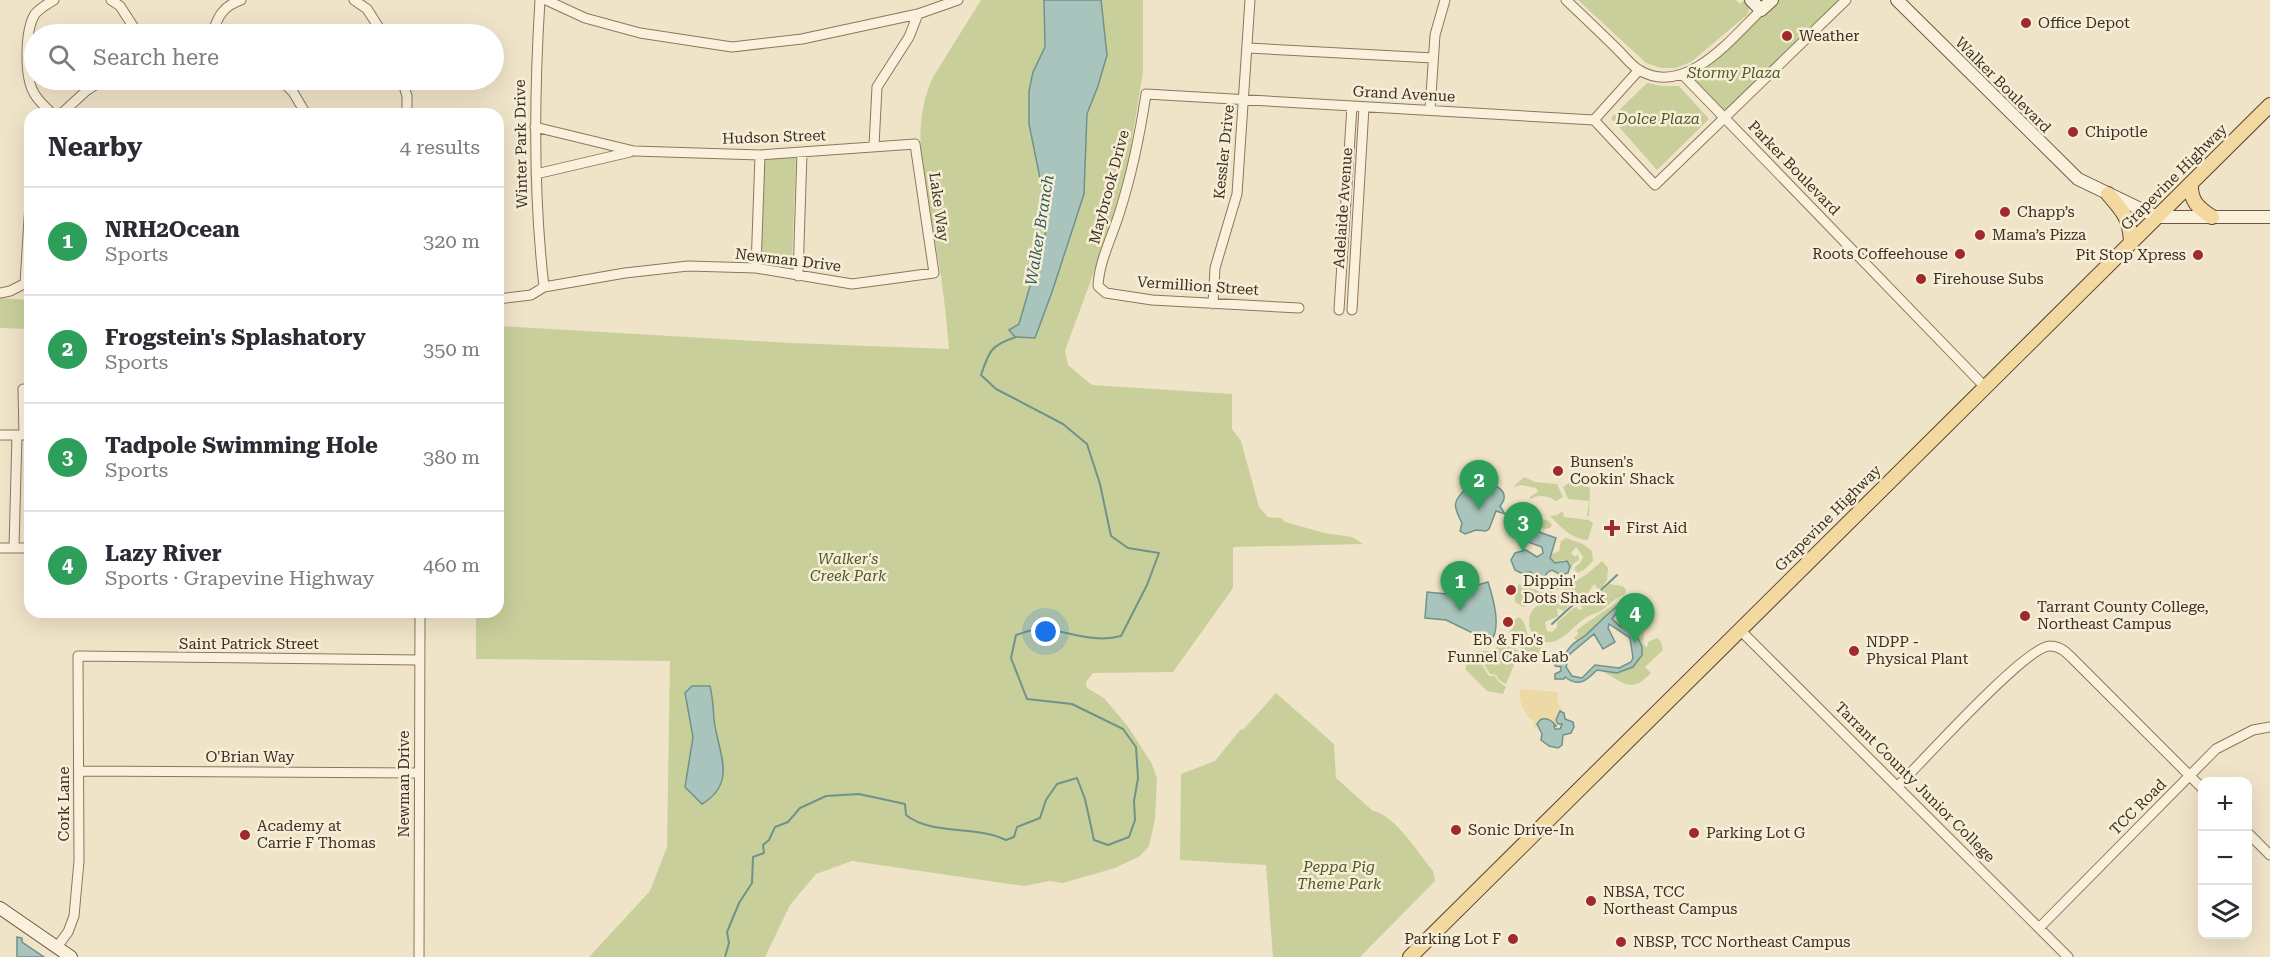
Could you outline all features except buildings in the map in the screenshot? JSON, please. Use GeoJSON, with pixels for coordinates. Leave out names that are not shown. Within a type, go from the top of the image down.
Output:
{"type":"FeatureCollection","features":[{"type":"Feature","properties":{"kind":"main road","name":"Grapevine Highway"},"geometry":{"type":"LineString","coordinates":[[1410,957],[2270,105]]}},
{"type":"Feature","properties":{"kind":"main road"},"geometry":{"type":"LineString","coordinates":[[2191,183],[2191,196],[2196,206],[2212,217]]}},
{"type":"Feature","properties":{"kind":"main road"},"geometry":{"type":"LineString","coordinates":[[2108,194],[2123,211],[2130,226],[2131,242]]}},
{"type":"Feature","properties":{"kind":"street"},"geometry":{"type":"LineString","coordinates":[[31,24],[40,9],[54,0]]}},
{"type":"Feature","properties":{"kind":"street"},"geometry":{"type":"LineString","coordinates":[[111,0],[120,6],[132,24]]}},
{"type":"Feature","properties":{"kind":"street"},"geometry":{"type":"LineString","coordinates":[[215,24],[224,9],[241,0]]}},
{"type":"Feature","properties":{"kind":"street"},"geometry":{"type":"LineString","coordinates":[[354,0],[367,9],[377,24]]}},
{"type":"Feature","properties":{"kind":"street","name":"Winter Park Drive"},"geometry":{"type":"LineString","coordinates":[[540,0],[534,127],[537,230],[544,287]]}},
{"type":"Feature","properties":{"kind":"street"},"geometry":{"type":"LineString","coordinates":[[546,0],[585,18],[640,33],[732,47],[802,39],[918,14],[958,0]]}},
{"type":"Feature","properties":{"kind":"street","name":"Kessler Drive"},"geometry":{"type":"LineString","coordinates":[[1213,304],[1215,268],[1237,194],[1250,0]]}},
{"type":"Feature","properties":{"kind":"street"},"geometry":{"type":"LineString","coordinates":[[1430,110],[1438,18],[1445,0]]}},
{"type":"Feature","properties":{"kind":"street"},"geometry":{"type":"LineString","coordinates":[[1566,0],[1639,70],[1658,76],[1683,75],[1697,68],[1712,57],[1772,0]]}},
{"type":"Feature","properties":{"kind":"street"},"geometry":{"type":"LineString","coordinates":[[1751,0],[1761,10]]}},
{"type":"Feature","properties":{"kind":"street"},"geometry":{"type":"LineString","coordinates":[[1639,70],[1594,120],[1655,185],[1846,0]]}},
{"type":"Feature","properties":{"kind":"street","name":"Walker Boulevard"},"geometry":{"type":"LineString","coordinates":[[1897,0],[2073,176],[2157,217]]}},
{"type":"Feature","properties":{"kind":"street"},"geometry":{"type":"LineString","coordinates":[[874,146],[877,87],[909,37],[918,14]]}},
{"type":"Feature","properties":{"kind":"street"},"geometry":{"type":"LineString","coordinates":[[1248,48],[1433,58]]}},
{"type":"Feature","properties":{"kind":"street","name":"Parker Boulevard"},"geometry":{"type":"LineString","coordinates":[[1683,75],[1984,387]]}},
{"type":"Feature","properties":{"kind":"street"},"geometry":{"type":"LineString","coordinates":[[32,90],[47,108]]}},
{"type":"Feature","properties":{"kind":"street"},"geometry":{"type":"LineString","coordinates":[[68,108],[88,90]]}},
{"type":"Feature","properties":{"kind":"street"},"geometry":{"type":"LineString","coordinates":[[291,90],[302,108]]}},
{"type":"Feature","properties":{"kind":"street"},"geometry":{"type":"LineString","coordinates":[[405,90],[407,108]]}},
{"type":"Feature","properties":{"kind":"street","name":"Grand Avenue"},"geometry":{"type":"LineString","coordinates":[[1146,94],[1594,120]]}},
{"type":"Feature","properties":{"kind":"street","name":"Maybrook Drive"},"geometry":{"type":"LineString","coordinates":[[1098,286],[1100,270],[1121,210],[1139,142],[1146,94]]}},
{"type":"Feature","properties":{"kind":"street","name":"Adelaide Avenue"},"geometry":{"type":"LineString","coordinates":[[1339,310],[1353,106]]}},
{"type":"Feature","properties":{"kind":"street","name":"Adelaide Avenue"},"geometry":{"type":"LineString","coordinates":[[1352,310],[1364,106]]}},
{"type":"Feature","properties":{"kind":"street","name":"Hudson Street"},"geometry":{"type":"LineString","coordinates":[[534,127],[634,150],[760,155],[915,144]]}},
{"type":"Feature","properties":{"kind":"street","name":"Lake Way"},"geometry":{"type":"LineString","coordinates":[[915,144],[934,273]]}},
{"type":"Feature","properties":{"kind":"street","name":"Hudson Street"},"geometry":{"type":"LineString","coordinates":[[536,174],[634,150]]}},
{"type":"Feature","properties":{"kind":"street"},"geometry":{"type":"LineString","coordinates":[[798,276],[802,153]]}},
{"type":"Feature","properties":{"kind":"street"},"geometry":{"type":"LineString","coordinates":[[756,268],[760,155]]}},
{"type":"Feature","properties":{"kind":"street"},"geometry":{"type":"LineString","coordinates":[[2157,217],[2270,217]]}},
{"type":"Feature","properties":{"kind":"street","name":"Newman Drive"},"geometry":{"type":"LineString","coordinates":[[504,298],[531,295],[544,287],[624,273],[688,266],[756,268],[852,284],[934,273]]}},
{"type":"Feature","properties":{"kind":"street"},"geometry":{"type":"LineString","coordinates":[[0,292],[10,291],[24,284]]}},
{"type":"Feature","properties":{"kind":"street","name":"Vermillion Street"},"geometry":{"type":"LineString","coordinates":[[1098,286],[1106,293],[1114,294],[1213,304],[1299,308]]}},
{"type":"Feature","properties":{"kind":"street"},"geometry":{"type":"LineString","coordinates":[[14,548],[24,435],[23,389]]}},
{"type":"Feature","properties":{"kind":"street"},"geometry":{"type":"LineString","coordinates":[[0,435],[24,435]]}},
{"type":"Feature","properties":{"kind":"street"},"geometry":{"type":"LineString","coordinates":[[0,548],[24,548]]}},
{"type":"Feature","properties":{"kind":"street","name":"Newman Drive"},"geometry":{"type":"LineString","coordinates":[[419,957],[420,618]]}},
{"type":"Feature","properties":{"kind":"street","name":"Tarrant County Junior College"},"geometry":{"type":"LineString","coordinates":[[1739,629],[2068,957]]}},
{"type":"Feature","properties":{"kind":"street"},"geometry":{"type":"LineString","coordinates":[[1898,786],[2005,677],[2034,651],[2048,645],[2062,649],[2073,659],[2198,784]]}},
{"type":"Feature","properties":{"kind":"street","name":"Saint Patrick Street"},"geometry":{"type":"LineString","coordinates":[[78,656],[419,660]]}},
{"type":"Feature","properties":{"kind":"street","name":"Cork Lane"},"geometry":{"type":"LineString","coordinates":[[57,947],[68,932],[74,916],[79,861],[78,656]]}},
{"type":"Feature","properties":{"kind":"street","name":"TCC Road"},"geometry":{"type":"LineString","coordinates":[[2039,928],[2216,749],[2253,730],[2270,727]]}},
{"type":"Feature","properties":{"kind":"street","name":"O'Brian Way"},"geometry":{"type":"LineString","coordinates":[[80,771],[419,773]]}},
{"type":"Feature","properties":{"kind":"street"},"geometry":{"type":"LineString","coordinates":[[2252,838],[2270,855]]}},
{"type":"Feature","properties":{"kind":"street"},"geometry":{"type":"LineString","coordinates":[[0,908],[71,957]]}},
{"type":"Feature","properties":{"kind":"green space","name":"Walker's Creek Park"},"geometry":{"type":"Polygon","coordinates":[[[981,0],[1143,0],[1143,72],[1128,164],[1107,236],[1065,351],[1068,365],[1092,385],[1232,394],[1232,429],[1241,441],[1259,507],[1268,517],[1281,518],[1285,522],[1325,533],[1352,537],[1363,544],[1233,547],[1233,588],[1173,672],[1093,673],[1086,682],[1087,688],[1104,698],[1129,728],[1152,764],[1157,779],[1155,819],[1149,846],[1140,856],[1115,868],[1063,883],[1049,881],[1024,886],[852,861],[816,874],[790,905],[765,957],[589,957],[650,891],[667,847],[670,661],[476,659],[476,618],[504,618],[504,326],[792,343],[949,349],[941,277],[925,187],[920,142],[925,98],[933,77],[981,0]]]}},
{"type":"Feature","properties":{"kind":"green space"},"geometry":{"type":"Polygon","coordinates":[[[1578,0],[1736,0],[1740,4],[1744,0],[1750,7],[1747,15],[1691,62],[1676,68],[1661,68],[1646,63],[1578,0]]]}},
{"type":"Feature","properties":{"kind":"green space","name":"Stormy Plaza"},"geometry":{"type":"Polygon","coordinates":[[[1777,0],[1840,0],[1727,110],[1721,109],[1695,81],[1695,75],[1715,60],[1777,0]]]}},
{"type":"Feature","properties":{"kind":"green space","name":"Dolce Plaza"},"geometry":{"type":"Polygon","coordinates":[[[1647,83],[1679,86],[1709,119],[1657,170],[1611,118],[1647,83]]]}},
{"type":"Feature","properties":{"kind":"green space"},"geometry":{"type":"Polygon","coordinates":[[[789,156],[796,158],[792,261],[789,264],[759,261],[763,159],[789,156]]]}},
{"type":"Feature","properties":{"kind":"green space"},"geometry":{"type":"Polygon","coordinates":[[[0,298],[24,300],[24,329],[0,328],[0,298]]]}},
{"type":"Feature","properties":{"kind":"green space"},"geometry":{"type":"Polygon","coordinates":[[[1524,477],[1535,482],[1557,484],[1563,497],[1556,501],[1542,496],[1529,500],[1538,492],[1536,488],[1521,485],[1513,487],[1524,477]]]}},
{"type":"Feature","properties":{"kind":"green space"},"geometry":{"type":"Polygon","coordinates":[[[1581,482],[1590,488],[1589,516],[1587,516],[1589,501],[1568,499],[1563,487],[1569,483],[1581,482]]]}},
{"type":"Feature","properties":{"kind":"green space"},"geometry":{"type":"Polygon","coordinates":[[[1516,510],[1549,521],[1552,525],[1544,529],[1534,522],[1523,521],[1519,516],[1513,515],[1508,519],[1507,525],[1508,530],[1514,532],[1508,532],[1504,525],[1507,517],[1506,511],[1516,510]]]}},
{"type":"Feature","properties":{"kind":"green space"},"geometry":{"type":"Polygon","coordinates":[[[1563,511],[1564,517],[1589,520],[1593,523],[1588,540],[1571,535],[1550,516],[1563,511]]]}},
{"type":"Feature","properties":{"kind":"green space"},"geometry":{"type":"Polygon","coordinates":[[[1566,538],[1583,544],[1592,551],[1593,561],[1578,573],[1575,567],[1583,557],[1576,547],[1571,553],[1575,557],[1578,554],[1579,560],[1573,564],[1571,570],[1564,560],[1555,563],[1551,560],[1550,555],[1559,551],[1561,541],[1566,538]]]}},
{"type":"Feature","properties":{"kind":"green space"},"geometry":{"type":"Polygon","coordinates":[[[1602,561],[1608,568],[1607,580],[1602,588],[1598,589],[1594,584],[1588,593],[1577,595],[1564,611],[1557,608],[1558,616],[1545,622],[1547,631],[1552,632],[1557,627],[1557,622],[1572,609],[1577,607],[1579,610],[1583,609],[1580,604],[1597,595],[1609,584],[1622,586],[1626,589],[1625,594],[1581,621],[1555,641],[1541,640],[1533,634],[1529,621],[1532,610],[1560,594],[1570,582],[1587,574],[1602,561]]]}},
{"type":"Feature","properties":{"kind":"green space"},"geometry":{"type":"Polygon","coordinates":[[[1557,582],[1560,585],[1559,589],[1533,604],[1523,607],[1515,602],[1515,592],[1519,584],[1541,592],[1551,589],[1557,582]]]}},
{"type":"Feature","properties":{"kind":"green space"},"geometry":{"type":"Polygon","coordinates":[[[1624,600],[1633,603],[1640,611],[1615,607],[1586,635],[1577,641],[1574,638],[1578,634],[1577,630],[1608,608],[1624,600]]]}},
{"type":"Feature","properties":{"kind":"green space"},"geometry":{"type":"Polygon","coordinates":[[[1650,612],[1653,621],[1644,633],[1643,643],[1647,648],[1648,642],[1657,638],[1663,650],[1645,667],[1651,673],[1644,679],[1633,685],[1622,683],[1604,672],[1623,672],[1642,655],[1642,647],[1636,634],[1641,622],[1639,615],[1650,612]]]}},
{"type":"Feature","properties":{"kind":"green space"},"geometry":{"type":"Polygon","coordinates":[[[1519,617],[1524,622],[1527,633],[1542,647],[1538,654],[1528,653],[1515,645],[1509,632],[1513,628],[1512,621],[1519,617]]]}},
{"type":"Feature","properties":{"kind":"green space"},"geometry":{"type":"Polygon","coordinates":[[[1503,643],[1521,652],[1527,658],[1519,656],[1512,662],[1514,665],[1506,684],[1496,675],[1490,674],[1484,664],[1468,659],[1476,651],[1491,651],[1503,643]]]}},
{"type":"Feature","properties":{"kind":"green space"},"geometry":{"type":"Polygon","coordinates":[[[1466,661],[1482,665],[1489,676],[1495,676],[1506,687],[1503,694],[1487,691],[1466,670],[1466,661]]]}},
{"type":"Feature","properties":{"kind":"green space","name":"Peppa Pig Theme Park"},"geometry":{"type":"Polygon","coordinates":[[[1276,693],[1334,744],[1336,778],[1373,811],[1389,819],[1433,871],[1435,881],[1360,957],[1273,957],[1266,865],[1180,860],[1181,774],[1215,761],[1241,729],[1243,730],[1276,693]]]}},
{"type":"Feature","properties":{"kind":"sand"},"geometry":{"type":"Polygon","coordinates":[[[1520,689],[1558,692],[1557,702],[1563,712],[1560,712],[1556,720],[1558,724],[1556,726],[1553,721],[1540,720],[1537,727],[1533,728],[1534,721],[1522,707],[1520,689]]]}},
{"type":"Feature","properties":{"kind":"water"},"geometry":{"type":"Polygon","coordinates":[[[1044,0],[1101,0],[1107,55],[1087,114],[1084,194],[1035,338],[1015,337],[1009,330],[1019,324],[1046,231],[1045,203],[1029,124],[1029,91],[1033,72],[1045,47],[1044,0]]]}},
{"type":"Feature","properties":{"kind":"water"},"geometry":{"type":"Polygon","coordinates":[[[1496,486],[1504,495],[1500,506],[1505,514],[1496,511],[1486,531],[1476,530],[1465,534],[1460,531],[1462,523],[1457,512],[1456,500],[1467,488],[1473,490],[1477,487],[1489,494],[1496,486]]]}},
{"type":"Feature","properties":{"kind":"water"},"geometry":{"type":"Polygon","coordinates":[[[1525,527],[1556,538],[1550,558],[1555,563],[1567,561],[1570,566],[1568,573],[1561,575],[1552,570],[1544,577],[1534,577],[1531,572],[1521,573],[1515,570],[1511,560],[1515,553],[1526,550],[1537,557],[1543,553],[1542,547],[1520,539],[1525,527]]]}},
{"type":"Feature","properties":{"kind":"water"},"geometry":{"type":"Polygon","coordinates":[[[1488,582],[1496,621],[1494,636],[1490,642],[1482,643],[1477,635],[1446,620],[1425,618],[1427,592],[1447,594],[1488,582]]]}},
{"type":"Feature","properties":{"kind":"water"},"geometry":{"type":"Polygon","coordinates":[[[1623,603],[1635,609],[1640,618],[1636,634],[1642,647],[1642,655],[1633,667],[1617,673],[1597,670],[1586,680],[1579,682],[1565,677],[1555,679],[1555,674],[1561,671],[1561,667],[1555,666],[1556,661],[1623,603]],[[1623,609],[1618,611],[1612,619],[1620,626],[1632,630],[1636,623],[1635,618],[1623,609]],[[1609,624],[1608,628],[1615,642],[1603,649],[1594,634],[1570,654],[1566,667],[1572,676],[1582,678],[1595,665],[1619,668],[1631,662],[1633,658],[1630,638],[1609,624]]]}},
{"type":"Feature","properties":{"kind":"water"},"geometry":{"type":"Polygon","coordinates":[[[692,686],[710,686],[723,765],[720,786],[702,804],[685,787],[693,737],[685,693],[692,686]]]}},
{"type":"Feature","properties":{"kind":"water"},"geometry":{"type":"Polygon","coordinates":[[[1560,711],[1564,713],[1565,719],[1573,722],[1574,727],[1571,733],[1563,735],[1562,745],[1558,748],[1549,746],[1541,740],[1542,734],[1537,724],[1542,719],[1547,719],[1556,726],[1554,726],[1555,729],[1560,729],[1562,724],[1558,724],[1556,720],[1560,711]]]}},
{"type":"Feature","properties":{"kind":"water"},"geometry":{"type":"Polygon","coordinates":[[[17,937],[22,938],[22,942],[44,957],[17,957],[17,937]]]}},
{"type":"Feature","properties":{"kind":"waterway","name":"Walker Branch"},"geometry":{"type":"LineString","coordinates":[[725,957],[729,943],[727,932],[739,903],[752,883],[753,857],[764,853],[763,845],[769,840],[775,827],[788,822],[800,808],[826,796],[859,794],[905,804],[906,815],[928,826],[994,835],[1006,840],[1014,837],[1017,827],[1040,818],[1046,800],[1057,784],[1077,778],[1085,799],[1094,840],[1108,845],[1129,837],[1135,820],[1134,801],[1138,778],[1136,747],[1123,729],[1072,704],[1027,699],[1011,658],[1016,635],[1034,630],[1050,630],[1100,638],[1121,636],[1147,585],[1159,553],[1128,548],[1111,536],[1100,484],[1087,444],[1063,424],[996,389],[981,375],[992,350],[1001,343],[1016,337]]}},
{"type":"Feature","properties":{"kind":"waterway"},"geometry":{"type":"LineString","coordinates":[[1552,624],[1575,603],[1600,591],[1617,575]]}},
{"type":"Feature","properties":{"kind":"place","name":"Office Depot"},"geometry":{"type":"Point","coordinates":[2026,23]}},
{"type":"Feature","properties":{"kind":"place","name":"Weather"},"geometry":{"type":"Point","coordinates":[1787,36]}},
{"type":"Feature","properties":{"kind":"place","name":"Chipotle"},"geometry":{"type":"Point","coordinates":[2073,132]}},
{"type":"Feature","properties":{"kind":"place","name":"Chapp’s"},"geometry":{"type":"Point","coordinates":[2005,212]}},
{"type":"Feature","properties":{"kind":"place","name":"Mama’s Pizza"},"geometry":{"type":"Point","coordinates":[1980,235]}},
{"type":"Feature","properties":{"kind":"place","name":"Roots Coffeehouse"},"geometry":{"type":"Point","coordinates":[1960,254]}},
{"type":"Feature","properties":{"kind":"place","name":"Pit Stop Xpress"},"geometry":{"type":"Point","coordinates":[2198,255]}},
{"type":"Feature","properties":{"kind":"place","name":"Firehouse Subs"},"geometry":{"type":"Point","coordinates":[1921,279]}},
{"type":"Feature","properties":{"kind":"place","name":"Bunsen's Cookin' Shack"},"geometry":{"type":"Point","coordinates":[1558,471]}},
{"type":"Feature","properties":{"kind":"place","name":"Frogstein's Splashatory"},"geometry":{"type":"Point","coordinates":[1479,510]}},
{"type":"Feature","properties":{"kind":"place","name":"First Aid"},"geometry":{"type":"Point","coordinates":[1612,528]}},
{"type":"Feature","properties":{"kind":"place","name":"Tadpole Swimming Hole"},"geometry":{"type":"Point","coordinates":[1523,552]}},
{"type":"Feature","properties":{"kind":"place","name":"Dippin' Dots Shack"},"geometry":{"type":"Point","coordinates":[1511,590]}},
{"type":"Feature","properties":{"kind":"place","name":"NRH2Ocean"},"geometry":{"type":"Point","coordinates":[1460,611]}},
{"type":"Feature","properties":{"kind":"place","name":"Tarrant County College, Northeast Campus"},"geometry":{"type":"Point","coordinates":[2025,616]}},
{"type":"Feature","properties":{"kind":"place","name":"Eb & Flo's Funnel Cake Lab"},"geometry":{"type":"Point","coordinates":[1508,622]}},
{"type":"Feature","properties":{"kind":"place","name":"Lazy River"},"geometry":{"type":"Point","coordinates":[1635,643]}},
{"type":"Feature","properties":{"kind":"place","name":"NDPP - Physical Plant"},"geometry":{"type":"Point","coordinates":[1854,651]}},
{"type":"Feature","properties":{"kind":"place","name":"Sonic Drive-In"},"geometry":{"type":"Point","coordinates":[1456,830]}},
{"type":"Feature","properties":{"kind":"place","name":"Parking Lot G"},"geometry":{"type":"Point","coordinates":[1694,833]}},
{"type":"Feature","properties":{"kind":"place","name":"Academy at Carrie F Thomas"},"geometry":{"type":"Point","coordinates":[245,835]}},
{"type":"Feature","properties":{"kind":"place","name":"NBSA, TCC Northeast Campus"},"geometry":{"type":"Point","coordinates":[1591,901]}},
{"type":"Feature","properties":{"kind":"place","name":"Parking Lot F"},"geometry":{"type":"Point","coordinates":[1513,939]}},
{"type":"Feature","properties":{"kind":"place","name":"NBSP, TCC Northeast Campus"},"geometry":{"type":"Point","coordinates":[1621,942]}}]}
